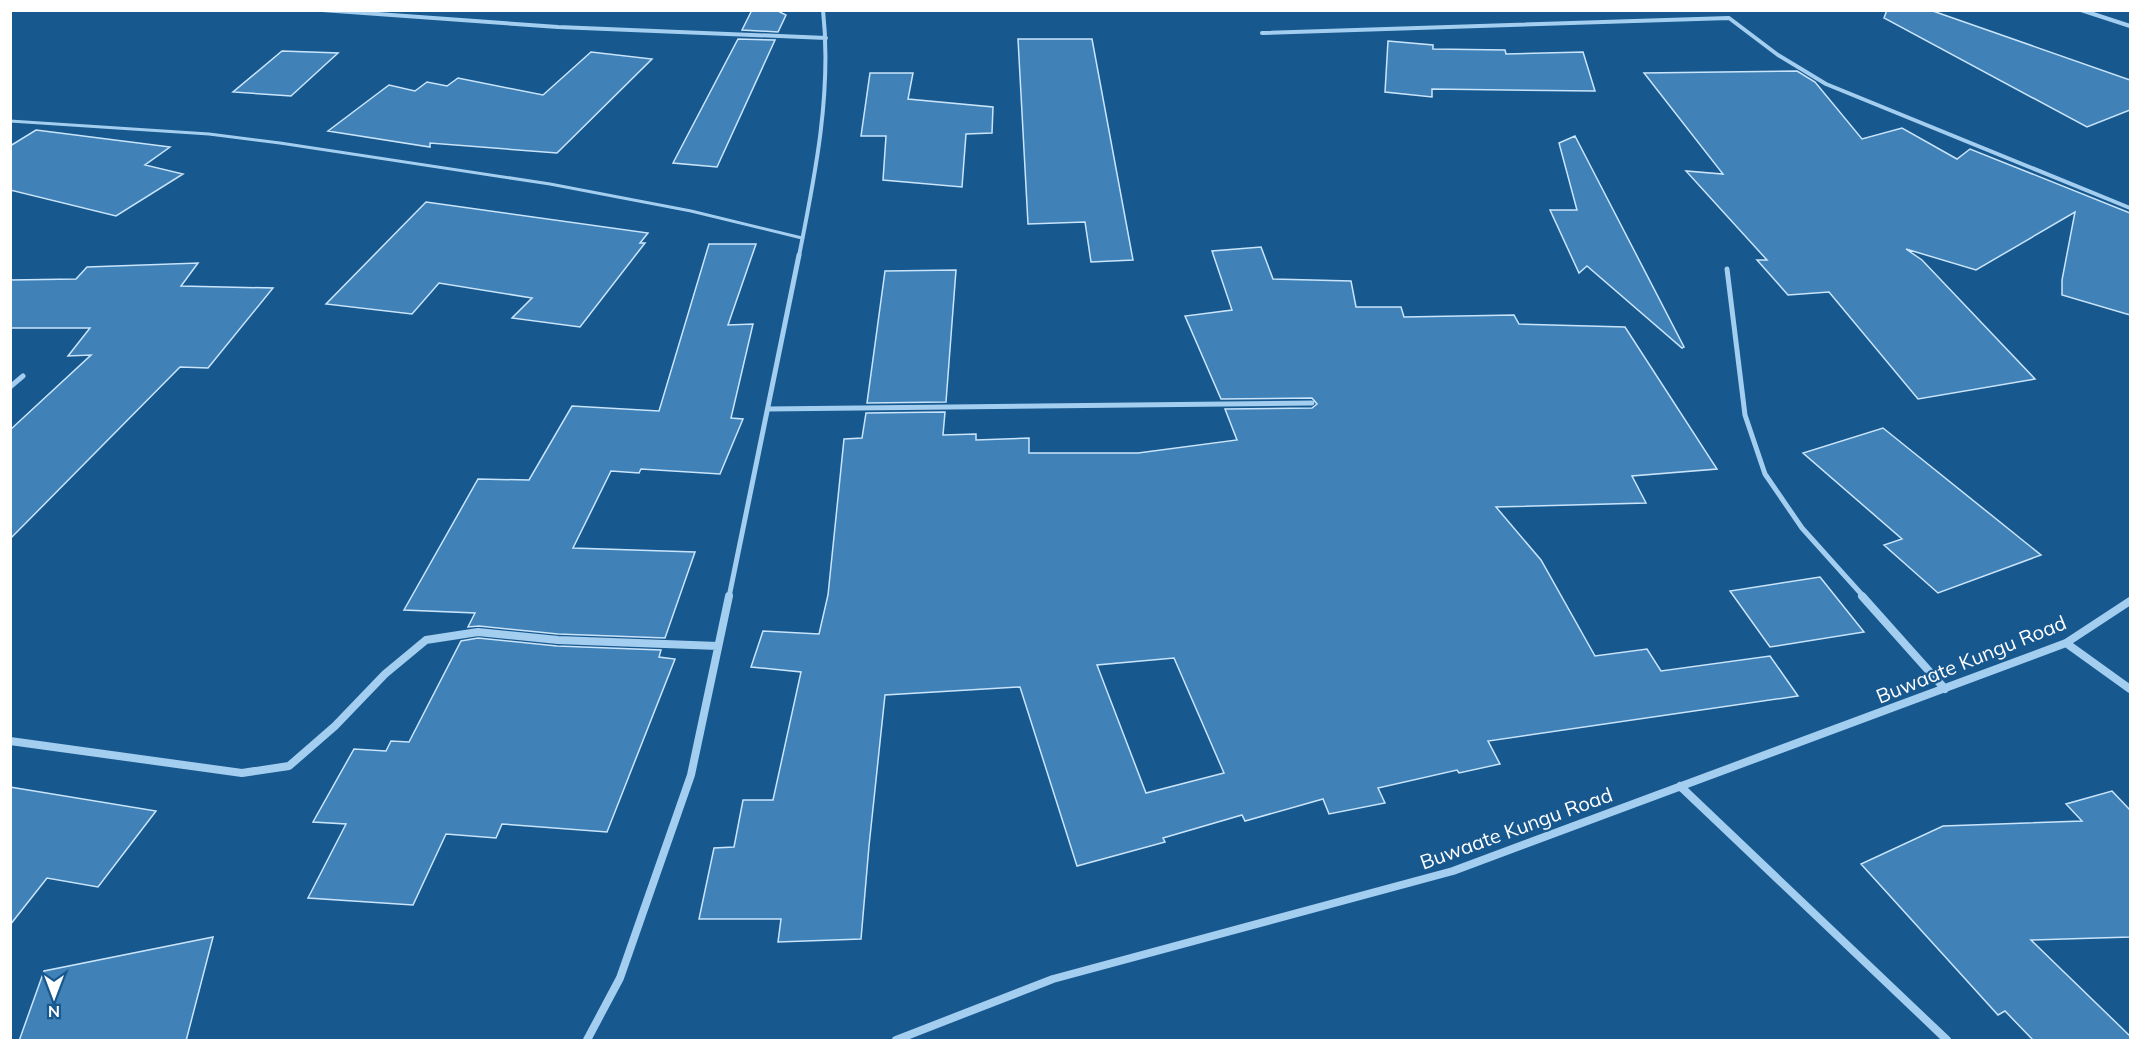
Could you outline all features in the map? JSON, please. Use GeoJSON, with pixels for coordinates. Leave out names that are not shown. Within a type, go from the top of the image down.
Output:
{"type":"FeatureCollection","features":[{"type":"Feature","properties":{"kind":"street"},"geometry":{"type":"LineString","coordinates":[[322,10],[580,28],[826,38]]}},
{"type":"Feature","properties":{"kind":"street"},"geometry":{"type":"LineString","coordinates":[[587,1041],[620,978],[691,775],[802,238],[824,102],[826,38],[824,10]]}},
{"type":"Feature","properties":{"kind":"street"},"geometry":{"type":"LineString","coordinates":[[1722,10],[1729,18],[1778,55],[1826,84],[2130,208]]}},
{"type":"Feature","properties":{"kind":"street"},"geometry":{"type":"LineString","coordinates":[[2081,10],[2130,26]]}},
{"type":"Feature","properties":{"kind":"street"},"geometry":{"type":"LineString","coordinates":[[1262,33],[1729,18]]}},
{"type":"Feature","properties":{"kind":"street"},"geometry":{"type":"LineString","coordinates":[[1727,269],[1745,415],[1765,474],[1802,528],[1945,689]]}},
{"type":"Feature","properties":{"kind":"street"},"geometry":{"type":"LineString","coordinates":[[10,387],[23,376]]}},
{"type":"Feature","properties":{"kind":"street"},"geometry":{"type":"LineString","coordinates":[[768,409],[1312,403]]}},
{"type":"Feature","properties":{"kind":"street","name":"Buwaate Kungu Road"},"geometry":{"type":"LineString","coordinates":[[896,1041],[1053,979],[1453,872],[2066,643],[2130,601]]}},
{"type":"Feature","properties":{"kind":"street"},"geometry":{"type":"LineString","coordinates":[[10,741],[242,773],[288,766],[335,726],[385,674],[426,640],[478,632],[558,640],[718,646]]}},
{"type":"Feature","properties":{"kind":"street"},"geometry":{"type":"LineString","coordinates":[[2066,643],[2130,689]]}},
{"type":"Feature","properties":{"kind":"street"},"geometry":{"type":"LineString","coordinates":[[1680,786],[1947,1041]]}},
{"type":"Feature","properties":{"kind":"lane"},"geometry":{"type":"LineString","coordinates":[[10,121],[209,134],[280,143],[550,184],[691,211],[802,238]]}},
{"type":"Feature","properties":{"kind":"building"},"geometry":{"type":"Polygon","coordinates":[[[752,10],[776,10],[786,15],[778,32],[742,30],[752,10]]]}},
{"type":"Feature","properties":{"kind":"building"},"geometry":{"type":"Polygon","coordinates":[[[1887,10],[1930,10],[2130,80],[2130,110],[2087,127],[1884,18],[1887,10]]]}},
{"type":"Feature","properties":{"kind":"building"},"geometry":{"type":"Polygon","coordinates":[[[738,39],[775,40],[717,167],[673,163],[738,39]]]}},
{"type":"Feature","properties":{"kind":"building"},"geometry":{"type":"Polygon","coordinates":[[[1018,39],[1092,39],[1133,260],[1091,262],[1085,222],[1028,224],[1018,39]]]}},
{"type":"Feature","properties":{"kind":"building"},"geometry":{"type":"Polygon","coordinates":[[[1388,41],[1433,45],[1433,49],[1505,50],[1506,54],[1583,52],[1595,91],[1432,89],[1432,97],[1385,92],[1388,41]]]}},
{"type":"Feature","properties":{"kind":"building"},"geometry":{"type":"Polygon","coordinates":[[[282,51],[338,53],[291,96],[233,92],[282,51]]]}},
{"type":"Feature","properties":{"kind":"building"},"geometry":{"type":"Polygon","coordinates":[[[591,52],[652,59],[557,153],[430,143],[430,147],[328,131],[389,85],[415,91],[427,82],[447,86],[458,78],[543,95],[591,52]]]}},
{"type":"Feature","properties":{"kind":"building"},"geometry":{"type":"Polygon","coordinates":[[[1797,71],[1815,82],[1862,139],[1902,128],[1957,159],[1970,149],[2130,213],[2130,315],[2062,295],[2062,280],[2075,212],[1976,270],[1906,249],[1922,260],[2035,379],[1918,399],[1829,292],[1788,295],[1757,260],[1767,260],[1686,171],[1723,174],[1644,73],[1797,71]]]}},
{"type":"Feature","properties":{"kind":"building"},"geometry":{"type":"Polygon","coordinates":[[[870,73],[913,73],[908,99],[993,107],[992,133],[966,134],[962,187],[883,180],[886,136],[861,136],[870,73]]]}},
{"type":"Feature","properties":{"kind":"building"},"geometry":{"type":"Polygon","coordinates":[[[36,130],[170,147],[145,165],[183,174],[116,216],[10,190],[10,146],[36,130]]]}},
{"type":"Feature","properties":{"kind":"building"},"geometry":{"type":"Polygon","coordinates":[[[1575,136],[1684,347],[1682,348],[1587,266],[1579,273],[1550,210],[1577,210],[1559,143],[1575,136]]]}},
{"type":"Feature","properties":{"kind":"building"},"geometry":{"type":"Polygon","coordinates":[[[426,202],[648,233],[640,243],[645,243],[580,327],[512,318],[532,298],[439,283],[412,314],[326,304],[426,202]]]}},
{"type":"Feature","properties":{"kind":"building"},"geometry":{"type":"Polygon","coordinates":[[[709,244],[756,244],[728,325],[753,324],[731,418],[743,419],[720,474],[641,469],[639,473],[611,471],[573,548],[695,552],[665,638],[558,634],[479,626],[468,627],[475,613],[404,610],[478,479],[529,480],[572,406],[659,411],[709,244]]]}},
{"type":"Feature","properties":{"kind":"building"},"geometry":{"type":"Polygon","coordinates":[[[1261,247],[1273,279],[1351,281],[1356,307],[1401,307],[1404,317],[1514,315],[1519,324],[1625,327],[1717,469],[1632,476],[1646,503],[1496,507],[1541,560],[1595,656],[1647,649],[1661,671],[1770,656],[1798,696],[1488,741],[1500,764],[1459,773],[1457,770],[1378,788],[1385,803],[1329,814],[1323,799],[1245,821],[1242,815],[1163,838],[1165,842],[1077,866],[1020,687],[885,695],[861,939],[778,942],[781,919],[699,919],[714,848],[734,847],[743,800],[773,800],[801,672],[751,667],[763,631],[819,634],[828,595],[844,439],[862,438],[866,413],[945,412],[943,435],[976,434],[976,440],[1029,438],[1029,453],[1138,453],[1237,440],[1225,409],[1312,408],[1317,404],[1312,398],[1221,399],[1185,316],[1232,310],[1212,251],[1261,247]],[[1174,658],[1097,665],[1146,793],[1224,773],[1174,658]]]}},
{"type":"Feature","properties":{"kind":"building"},"geometry":{"type":"Polygon","coordinates":[[[198,263],[181,286],[273,288],[208,368],[180,367],[10,539],[10,430],[91,355],[68,356],[90,328],[10,328],[10,280],[76,279],[87,267],[198,263]]]}},
{"type":"Feature","properties":{"kind":"building"},"geometry":{"type":"Polygon","coordinates":[[[956,270],[946,402],[867,403],[885,271],[956,270]]]}},
{"type":"Feature","properties":{"kind":"building"},"geometry":{"type":"Polygon","coordinates":[[[1883,428],[2041,555],[1938,593],[1884,545],[1902,539],[1803,453],[1883,428]]]}},
{"type":"Feature","properties":{"kind":"building"},"geometry":{"type":"Polygon","coordinates":[[[1820,577],[1864,632],[1770,647],[1730,591],[1820,577]]]}},
{"type":"Feature","properties":{"kind":"building"},"geometry":{"type":"Polygon","coordinates":[[[478,638],[557,646],[661,650],[659,657],[675,659],[607,832],[502,824],[496,838],[446,834],[413,905],[308,898],[346,824],[313,822],[354,749],[386,751],[391,741],[409,742],[461,641],[478,638]]]}},
{"type":"Feature","properties":{"kind":"building"},"geometry":{"type":"Polygon","coordinates":[[[10,787],[156,811],[98,887],[47,878],[10,925],[10,787]]]}},
{"type":"Feature","properties":{"kind":"building"},"geometry":{"type":"Polygon","coordinates":[[[2112,791],[2130,810],[2130,937],[2031,940],[2130,1036],[2130,1041],[2034,1041],[2005,1011],[1998,1015],[1861,864],[1943,826],[2082,821],[2066,804],[2112,791]]]}},
{"type":"Feature","properties":{"kind":"building"},"geometry":{"type":"Polygon","coordinates":[[[213,937],[186,1041],[19,1041],[44,971],[213,937]]]}}]}
